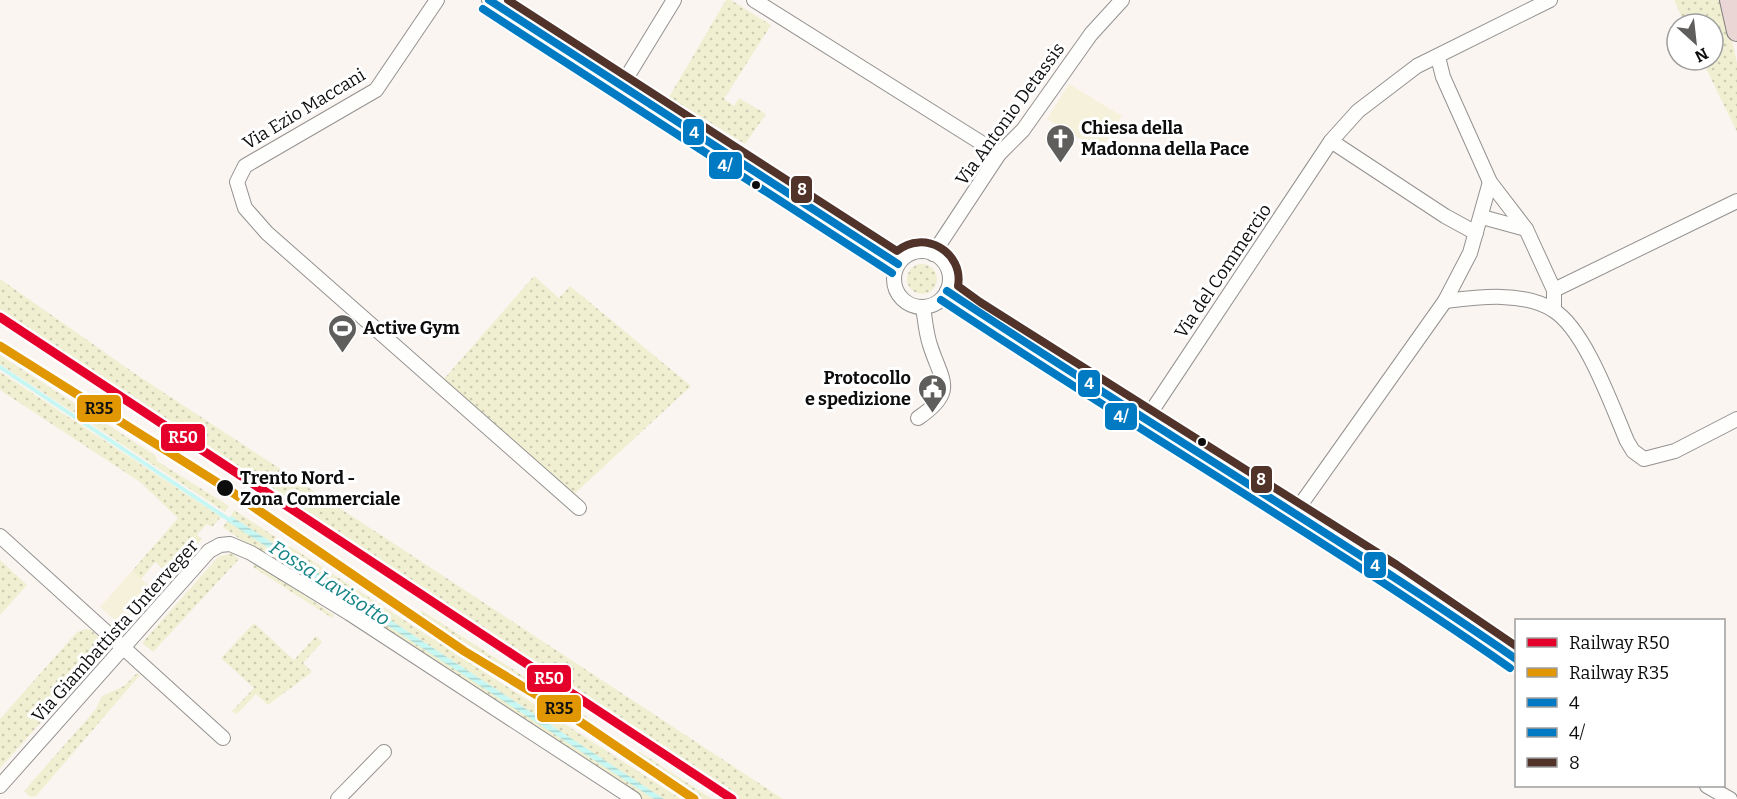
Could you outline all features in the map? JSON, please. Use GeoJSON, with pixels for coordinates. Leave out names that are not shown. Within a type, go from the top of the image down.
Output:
{"type":"FeatureCollection","features":[{"type":"Feature","properties":{"kind":"highway"},"geometry":{"type":"LineString","coordinates":[[1730,0],[1737,31]]}},
{"type":"Feature","properties":{"kind":"street","name":"Via Ezio Maccani"},"geometry":{"type":"LineString","coordinates":[[437,0],[376,90],[244,166],[237,182],[245,208],[267,233],[579,508]]}},
{"type":"Feature","properties":{"kind":"street"},"geometry":{"type":"LineString","coordinates":[[489,0],[898,264]]}},
{"type":"Feature","properties":{"kind":"street"},"geometry":{"type":"LineString","coordinates":[[622,85],[674,0]]}},
{"type":"Feature","properties":{"kind":"street"},"geometry":{"type":"LineString","coordinates":[[754,0],[999,154]]}},
{"type":"Feature","properties":{"kind":"street","name":"Via Antonio Detassis"},"geometry":{"type":"LineString","coordinates":[[933,254],[999,154],[1023,130],[1091,34],[1122,0]]}},
{"type":"Feature","properties":{"kind":"street","name":"Via del Commercio"},"geometry":{"type":"LineString","coordinates":[[1145,421],[1331,141],[1358,111],[1388,86],[1438,57],[1550,0]]}},
{"type":"Feature","properties":{"kind":"street"},"geometry":{"type":"LineString","coordinates":[[1438,57],[1443,77],[1490,182],[1526,229],[1554,290],[1554,310]]}},
{"type":"Feature","properties":{"kind":"street"},"geometry":{"type":"LineString","coordinates":[[1331,141],[1445,216],[1476,233]]}},
{"type":"Feature","properties":{"kind":"street"},"geometry":{"type":"LineString","coordinates":[[1294,514],[1445,301],[1470,253],[1490,182]]}},
{"type":"Feature","properties":{"kind":"street"},"geometry":{"type":"LineString","coordinates":[[1554,290],[1737,201]]}},
{"type":"Feature","properties":{"kind":"street"},"geometry":{"type":"LineString","coordinates":[[1482,217],[1526,229]]}},
{"type":"Feature","properties":{"kind":"street"},"geometry":{"type":"LineString","coordinates":[[916,252],[933,254],[943,262],[948,271],[947,291],[937,302],[924,307],[908,303],[897,292],[894,277],[898,264],[916,252]]}},
{"type":"Feature","properties":{"kind":"street"},"geometry":{"type":"LineString","coordinates":[[947,291],[1145,421],[1489,638],[1515,658]]}},
{"type":"Feature","properties":{"kind":"street"},"geometry":{"type":"LineString","coordinates":[[1445,301],[1478,297],[1512,299],[1537,303],[1554,310],[1573,327],[1595,368],[1627,441],[1639,457],[1644,459],[1662,456],[1737,419]]}},
{"type":"Feature","properties":{"kind":"street"},"geometry":{"type":"LineString","coordinates":[[918,418],[940,398],[944,386],[941,369],[929,344],[924,307]]}},
{"type":"Feature","properties":{"kind":"street"},"geometry":{"type":"LineString","coordinates":[[0,536],[223,738]]}},
{"type":"Feature","properties":{"kind":"street","name":"Via Giambattista Unterveger"},"geometry":{"type":"LineString","coordinates":[[0,786],[209,551],[220,545],[238,546],[349,613],[634,799]]}},
{"type":"Feature","properties":{"kind":"street"},"geometry":{"type":"LineString","coordinates":[[338,799],[384,752]]}},
{"type":"Feature","properties":{"kind":"street"},"geometry":{"type":"LineString","coordinates":[[1709,787],[1730,799]]}},
{"type":"Feature","properties":{"kind":"green space"},"geometry":{"type":"Polygon","coordinates":[[[726,0],[731,0],[771,25],[724,99],[734,106],[739,98],[766,114],[745,144],[669,97],[726,0]]]}},
{"type":"Feature","properties":{"kind":"green space"},"geometry":{"type":"Polygon","coordinates":[[[1674,0],[1723,0],[1737,63],[1737,132],[1708,72],[1725,72],[1725,12],[1680,12],[1674,0]]]}},
{"type":"Feature","properties":{"kind":"green space"},"geometry":{"type":"Polygon","coordinates":[[[922,264],[933,268],[937,279],[933,290],[922,294],[911,290],[907,279],[911,268],[922,264]]]}},
{"type":"Feature","properties":{"kind":"green space"},"geometry":{"type":"Polygon","coordinates":[[[534,276],[559,298],[570,286],[691,386],[572,496],[443,380],[534,276]]]}},
{"type":"Feature","properties":{"kind":"green space"},"geometry":{"type":"Polygon","coordinates":[[[0,279],[137,375],[783,799],[739,799],[0,314],[0,279]]]}},
{"type":"Feature","properties":{"kind":"green space"},"geometry":{"type":"Polygon","coordinates":[[[0,355],[156,456],[157,461],[229,506],[225,512],[0,364],[0,355]]]}},
{"type":"Feature","properties":{"kind":"green space"},"geometry":{"type":"Polygon","coordinates":[[[0,372],[221,517],[212,527],[207,524],[197,535],[202,539],[197,544],[192,543],[167,573],[155,562],[141,579],[132,571],[178,518],[140,482],[0,390],[0,372]]]}},
{"type":"Feature","properties":{"kind":"green space"},"geometry":{"type":"Polygon","coordinates":[[[234,510],[681,799],[664,799],[231,516],[234,510]]]}},
{"type":"Feature","properties":{"kind":"green space"},"geometry":{"type":"Polygon","coordinates":[[[227,521],[654,799],[643,799],[240,539],[223,527],[227,521]]]}},
{"type":"Feature","properties":{"kind":"green space"},"geometry":{"type":"Polygon","coordinates":[[[232,553],[239,559],[153,652],[142,643],[218,557],[232,553]]]}},
{"type":"Feature","properties":{"kind":"green space"},"geometry":{"type":"Polygon","coordinates":[[[0,560],[27,585],[0,615],[0,560]]]}},
{"type":"Feature","properties":{"kind":"green space"},"geometry":{"type":"Polygon","coordinates":[[[255,563],[334,615],[332,618],[253,567],[255,563]]]}},
{"type":"Feature","properties":{"kind":"green space"},"geometry":{"type":"Polygon","coordinates":[[[421,610],[590,719],[595,727],[422,615],[421,610]]]}},
{"type":"Feature","properties":{"kind":"green space"},"geometry":{"type":"Polygon","coordinates":[[[254,623],[294,660],[316,636],[322,642],[303,663],[312,672],[268,705],[256,694],[237,714],[232,711],[254,688],[221,658],[254,623]]]}},
{"type":"Feature","properties":{"kind":"green space"},"geometry":{"type":"Polygon","coordinates":[[[85,629],[91,630],[106,644],[106,650],[0,768],[0,719],[77,632],[85,629]]]}},
{"type":"Feature","properties":{"kind":"green space"},"geometry":{"type":"Polygon","coordinates":[[[137,673],[140,675],[36,796],[31,797],[24,791],[96,709],[102,696],[124,686],[137,673]]]}},
{"type":"Feature","properties":{"kind":"green space"},"geometry":{"type":"Polygon","coordinates":[[[631,751],[640,752],[712,799],[703,799],[631,751]]]}},
{"type":"Feature","properties":{"kind":"shaded area"},"geometry":{"type":"Polygon","coordinates":[[[1069,84],[1122,116],[1100,151],[1047,119],[1069,84]]]}},
{"type":"Feature","properties":{"kind":"shaded area"},"geometry":{"type":"Polygon","coordinates":[[[132,571],[152,588],[122,626],[100,607],[132,571]]]}},
{"type":"Feature","properties":{"kind":"water"},"geometry":{"type":"Polygon","coordinates":[[[231,516],[664,799],[654,799],[227,521],[231,516]]]}},
{"type":"Feature","properties":{"kind":"waterway","name":"Fossa Lavisotto"},"geometry":{"type":"LineString","coordinates":[[0,367],[231,521]]}},
{"type":"Feature","properties":{"kind":"rail line","name":"R50"},"geometry":{"type":"LineString","coordinates":[[0,317],[732,799]]}},
{"type":"Feature","properties":{"kind":"rail line","name":"R35"},"geometry":{"type":"LineString","coordinates":[[0,346],[226,488],[464,651],[573,717],[694,799]]}},
{"type":"Feature","properties":{"kind":"transit line","name":"4"},"geometry":{"type":"LineString","coordinates":[[489,0],[898,264]]}},
{"type":"Feature","properties":{"kind":"transit line","name":"8"},"geometry":{"type":"LineString","coordinates":[[508,0],[897,251],[919,242],[930,243],[940,248],[955,263],[958,286],[980,302],[1397,565],[1515,645]]}},
{"type":"Feature","properties":{"kind":"transit line","name":"4/"},"geometry":{"type":"LineString","coordinates":[[483,9],[892,273]]}},
{"type":"Feature","properties":{"kind":"transit line","name":"4"},"geometry":{"type":"LineString","coordinates":[[947,291],[1375,565],[1515,658]]}},
{"type":"Feature","properties":{"kind":"transit line","name":"4/"},"geometry":{"type":"LineString","coordinates":[[941,300],[1298,528],[1510,668]]}},
{"type":"Feature","properties":{"kind":"place","name":"Chiesa della Madonna della Pace"},"geometry":{"type":"Point","coordinates":[1060,164]}},
{"type":"Feature","properties":{"kind":"place","name":"Active Gym"},"geometry":{"type":"Point","coordinates":[342,354]}},
{"type":"Feature","properties":{"kind":"place","name":"Protocollo e spedizione"},"geometry":{"type":"Point","coordinates":[932,414]}},
{"type":"Feature","properties":{"kind":"place","name":"Trento Nord - Zona Commerciale"},"geometry":{"type":"Point","coordinates":[225,488]}}]}
